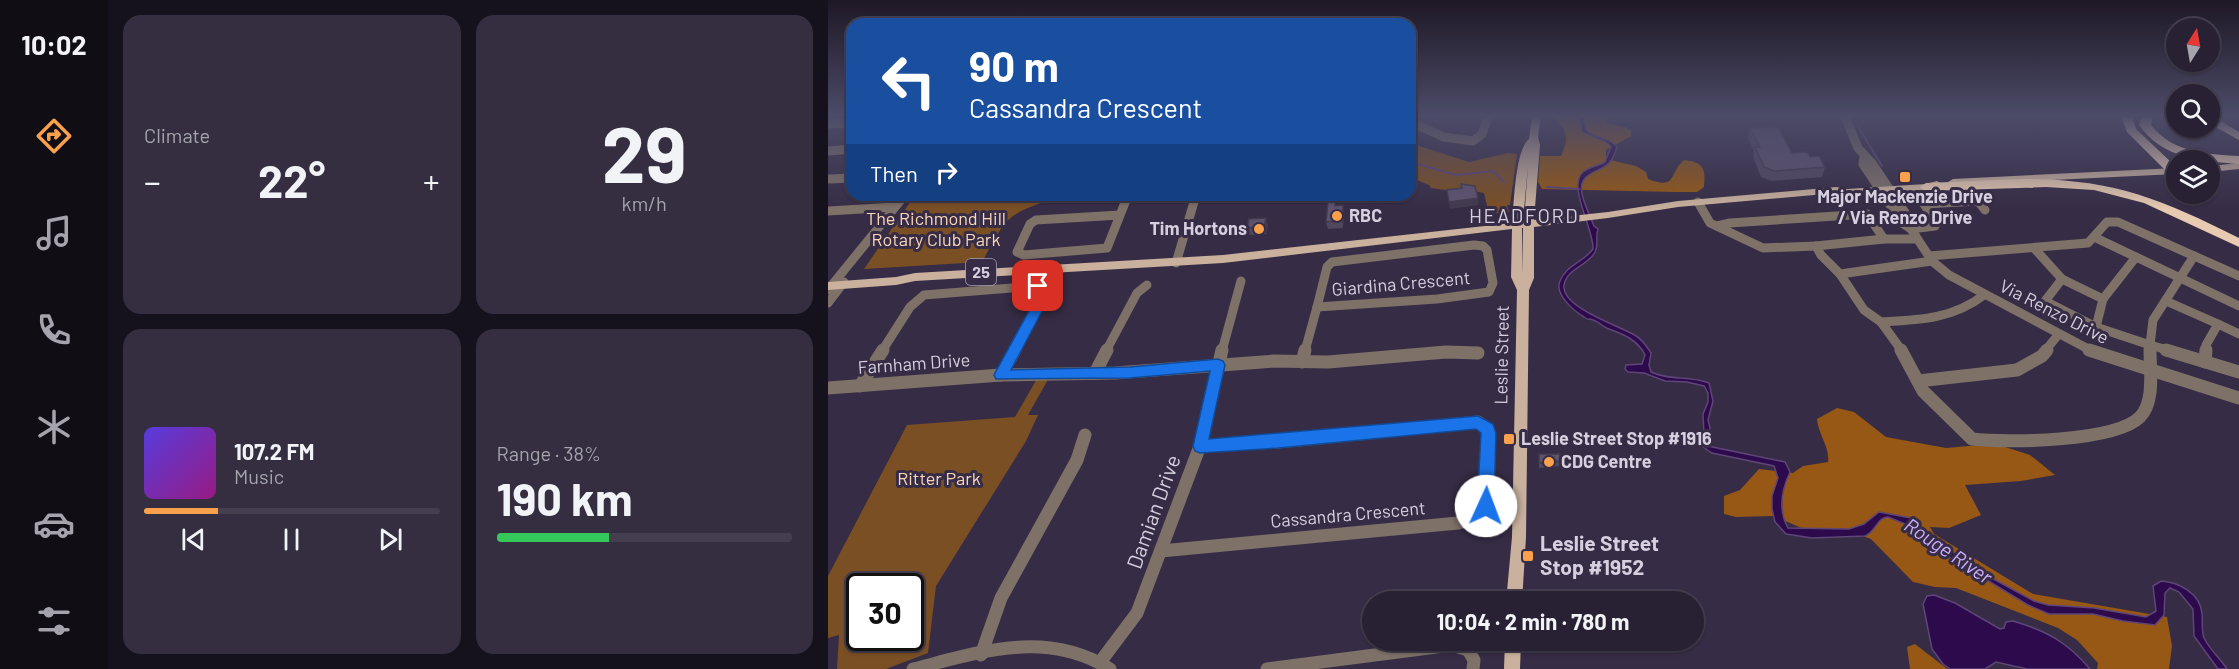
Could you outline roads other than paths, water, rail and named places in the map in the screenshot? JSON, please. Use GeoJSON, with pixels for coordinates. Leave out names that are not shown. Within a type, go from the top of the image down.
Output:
{"type":"FeatureCollection","features":[{"type":"Feature","properties":{"kind":"highway"},"geometry":{"type":"LineString","coordinates":[[2150,147],[2166,161]]}},
{"type":"Feature","properties":{"kind":"highway"},"geometry":{"type":"LineString","coordinates":[[2171,147],[2199,157],[2239,161]]}},
{"type":"Feature","properties":{"kind":"highway"},"geometry":{"type":"LineString","coordinates":[[1926,187],[2042,184],[2101,188],[2161,206],[2239,243]]}},
{"type":"Feature","properties":{"kind":"main road","name":"Leslie Street"},"geometry":{"type":"LineString","coordinates":[[1515,591],[1519,537],[1523,290],[1517,278],[1523,221],[1523,162],[1527,147]]}},
{"type":"Feature","properties":{"kind":"main road"},"geometry":{"type":"LineString","coordinates":[[2220,162],[2239,161]]}},
{"type":"Feature","properties":{"kind":"main road"},"geometry":{"type":"LineString","coordinates":[[2220,167],[2239,166]]}},
{"type":"Feature","properties":{"kind":"main road","name":"25"},"geometry":{"type":"LineString","coordinates":[[836,283],[896,281],[915,277],[1178,259],[1698,202],[1836,190],[1847,192],[1922,181],[1940,183],[2166,169]]}},
{"type":"Feature","properties":{"kind":"main road","name":"25"},"geometry":{"type":"LineString","coordinates":[[1883,187],[1926,187],[1940,183]]}},
{"type":"Feature","properties":{"kind":"main road"},"geometry":{"type":"LineString","coordinates":[[1512,669],[1513,651]]}},
{"type":"Feature","properties":{"kind":"street","name":"Via Renzo Drive"},"geometry":{"type":"LineString","coordinates":[[1857,147],[1864,157],[1863,164],[1883,187],[1902,223],[1914,234],[1930,259],[1949,275],[2093,352],[2239,398]]}},
{"type":"Feature","properties":{"kind":"street"},"geometry":{"type":"LineString","coordinates":[[828,151],[846,150]]}},
{"type":"Feature","properties":{"kind":"street"},"geometry":{"type":"LineString","coordinates":[[828,179],[846,178]]}},
{"type":"Feature","properties":{"kind":"street"},"geometry":{"type":"LineString","coordinates":[[828,303],[836,283],[900,201]]}},
{"type":"Feature","properties":{"kind":"street"},"geometry":{"type":"LineString","coordinates":[[1120,215],[1036,220],[1030,224],[1017,252],[1024,255],[1107,248],[1126,201]]}},
{"type":"Feature","properties":{"kind":"street"},"geometry":{"type":"LineString","coordinates":[[1178,259],[1195,201]]}},
{"type":"Feature","properties":{"kind":"street"},"geometry":{"type":"LineString","coordinates":[[1698,202],[1707,220],[1769,250],[1879,241],[1914,234],[1935,226],[1936,223],[1923,204],[1978,201],[1985,210]]}},
{"type":"Feature","properties":{"kind":"street"},"geometry":{"type":"LineString","coordinates":[[828,219],[831,211],[895,207]]}},
{"type":"Feature","properties":{"kind":"street"},"geometry":{"type":"LineString","coordinates":[[1717,226],[1730,223],[1867,214],[1884,239]]}},
{"type":"Feature","properties":{"kind":"street"},"geometry":{"type":"LineString","coordinates":[[1840,274],[1930,259],[2088,243],[2107,222],[2118,222],[2239,276]]}},
{"type":"Feature","properties":{"kind":"street"},"geometry":{"type":"LineString","coordinates":[[2094,237],[2239,306]]}},
{"type":"Feature","properties":{"kind":"street","name":"Giardina Crescent"},"geometry":{"type":"LineString","coordinates":[[1302,362],[1327,267],[1334,261],[1474,245],[1483,246],[1487,250],[1493,283],[1489,292],[1437,299],[1317,307]]}},
{"type":"Feature","properties":{"kind":"street"},"geometry":{"type":"LineString","coordinates":[[1816,246],[1821,255],[1840,274],[1864,310],[1881,322],[1897,342],[1923,392],[1972,439],[2028,440],[2109,433],[2126,428],[2139,419],[2148,403],[2148,371],[2153,320],[2194,256]]}},
{"type":"Feature","properties":{"kind":"street"},"geometry":{"type":"LineString","coordinates":[[2034,248],[2062,279],[2103,299]]}},
{"type":"Feature","properties":{"kind":"street"},"geometry":{"type":"LineString","coordinates":[[2096,327],[2103,299],[2136,257]]}},
{"type":"Feature","properties":{"kind":"street"},"geometry":{"type":"LineString","coordinates":[[2062,279],[2045,301],[2096,327],[2239,372]]}},
{"type":"Feature","properties":{"kind":"street","name":"Damian Drive"},"geometry":{"type":"LineString","coordinates":[[1106,665],[1137,613],[1200,446],[1218,365],[1241,281]]}},
{"type":"Feature","properties":{"kind":"street"},"geometry":{"type":"LineString","coordinates":[[1095,373],[1137,293],[1147,285]]}},
{"type":"Feature","properties":{"kind":"street"},"geometry":{"type":"LineString","coordinates":[[860,386],[910,307],[924,295],[1038,286],[1043,288],[1044,296],[1001,375]]}},
{"type":"Feature","properties":{"kind":"street"},"geometry":{"type":"LineString","coordinates":[[1881,322],[1958,313],[1971,307],[1984,295]]}},
{"type":"Feature","properties":{"kind":"street"},"geometry":{"type":"LineString","coordinates":[[2166,301],[2239,334]]}},
{"type":"Feature","properties":{"kind":"street"},"geometry":{"type":"LineString","coordinates":[[2205,362],[2206,345],[2217,324]]}},
{"type":"Feature","properties":{"kind":"street"},"geometry":{"type":"LineString","coordinates":[[1918,381],[2017,370],[2042,356],[2058,335]]}},
{"type":"Feature","properties":{"kind":"street","name":"Farnham Drive"},"geometry":{"type":"LineString","coordinates":[[828,388],[1001,375],[1328,362],[1446,351],[1478,353]]}},
{"type":"Feature","properties":{"kind":"street","name":"Cassandra Crescent"},"geometry":{"type":"LineString","coordinates":[[1161,551],[1458,523],[1476,519],[1484,513],[1486,506],[1489,433],[1488,429],[1478,422],[1278,442],[1200,446]]}},
{"type":"Feature","properties":{"kind":"street"},"geometry":{"type":"LineString","coordinates":[[981,655],[1001,598],[1077,460],[1085,435]]}},
{"type":"Feature","properties":{"kind":"street"},"geometry":{"type":"LineString","coordinates":[[1267,669],[1330,665],[1452,645],[1468,650],[1474,660],[1473,669]]}},
{"type":"Feature","properties":{"kind":"street"},"geometry":{"type":"LineString","coordinates":[[913,669],[1014,648],[1048,646],[1082,652],[1106,665]]}},
{"type":"Feature","properties":{"kind":"water","name":"Rouge River"},"geometry":{"type":"Polygon","coordinates":[[[1611,147],[1617,147],[1609,163],[1591,173],[1582,183],[1584,202],[1594,226],[1598,229],[1597,246],[1592,257],[1566,279],[1564,285],[1566,293],[1582,309],[1641,340],[1651,353],[1649,365],[1651,372],[1709,383],[1713,401],[1708,420],[1710,428],[1706,439],[1708,446],[1785,462],[1790,472],[1783,492],[1782,507],[1788,528],[1849,529],[1864,524],[1879,512],[1911,518],[1937,541],[1988,576],[2034,601],[2048,605],[2094,608],[2146,617],[2156,611],[2153,586],[2161,581],[2175,584],[2188,590],[2198,601],[2201,607],[2204,638],[2227,669],[2218,669],[2194,636],[2193,609],[2179,592],[2170,588],[2165,593],[2164,615],[2155,625],[2093,614],[2049,614],[2028,605],[1949,557],[1910,526],[1888,517],[1881,519],[1865,536],[1812,538],[1786,534],[1775,522],[1772,509],[1772,496],[1778,478],[1774,466],[1712,453],[1700,445],[1704,434],[1703,414],[1708,402],[1708,393],[1704,386],[1687,382],[1665,381],[1644,373],[1628,372],[1625,369],[1626,365],[1642,364],[1645,355],[1638,345],[1625,335],[1586,318],[1562,297],[1559,286],[1566,271],[1593,249],[1590,230],[1579,197],[1579,179],[1585,170],[1605,162],[1611,147]]]}},
{"type":"Feature","properties":{"kind":"water"},"geometry":{"type":"Polygon","coordinates":[[[1934,595],[1955,603],[2000,629],[2004,628],[2006,622],[2013,621],[2046,633],[2073,652],[2090,669],[2027,669],[1996,662],[1985,669],[1950,669],[1943,664],[1932,649],[1923,604],[1927,596],[1934,595]]]}},
{"type":"Feature","properties":{"kind":"waterway"},"geometry":{"type":"LineString","coordinates":[[1871,147],[1882,166]]}},
{"type":"Feature","properties":{"kind":"waterway"},"geometry":{"type":"LineString","coordinates":[[1418,164],[1456,175],[1493,171],[1504,182]]}},
{"type":"Feature","properties":{"kind":"waterway"},"geometry":{"type":"LineString","coordinates":[[1547,187],[1579,189]]}},
{"type":"Feature","properties":{"kind":"place","name":"Major Mackenzie Drive / Via Renzo Drive"},"geometry":{"type":"Point","coordinates":[1905,177]}},
{"type":"Feature","properties":{"kind":"place","name":"RBC"},"geometry":{"type":"Point","coordinates":[1337,216]}},
{"type":"Feature","properties":{"kind":"place","name":"Tim Hortons"},"geometry":{"type":"Point","coordinates":[1259,229]}},
{"type":"Feature","properties":{"kind":"place","name":"Leslie Street Stop #1916"},"geometry":{"type":"Point","coordinates":[1509,439]}},
{"type":"Feature","properties":{"kind":"place","name":"CDG Centre"},"geometry":{"type":"Point","coordinates":[1549,462]}},
{"type":"Feature","properties":{"kind":"place","name":"Leslie Street Stop #1952"},"geometry":{"type":"Point","coordinates":[1528,556]}},
{"type":"Feature","properties":{"kind":"district","name":"HEADFORD"},"geometry":{"type":"Point","coordinates":[1524,216]}},
{"type":"Feature","properties":{"kind":"park label","name":"The Richmond Hill Rotary Club Park"},"geometry":{"type":"Point","coordinates":[936,229]}},
{"type":"Feature","properties":{"kind":"park label","name":"Ritter Park"},"geometry":{"type":"Point","coordinates":[939,479]}}]}
